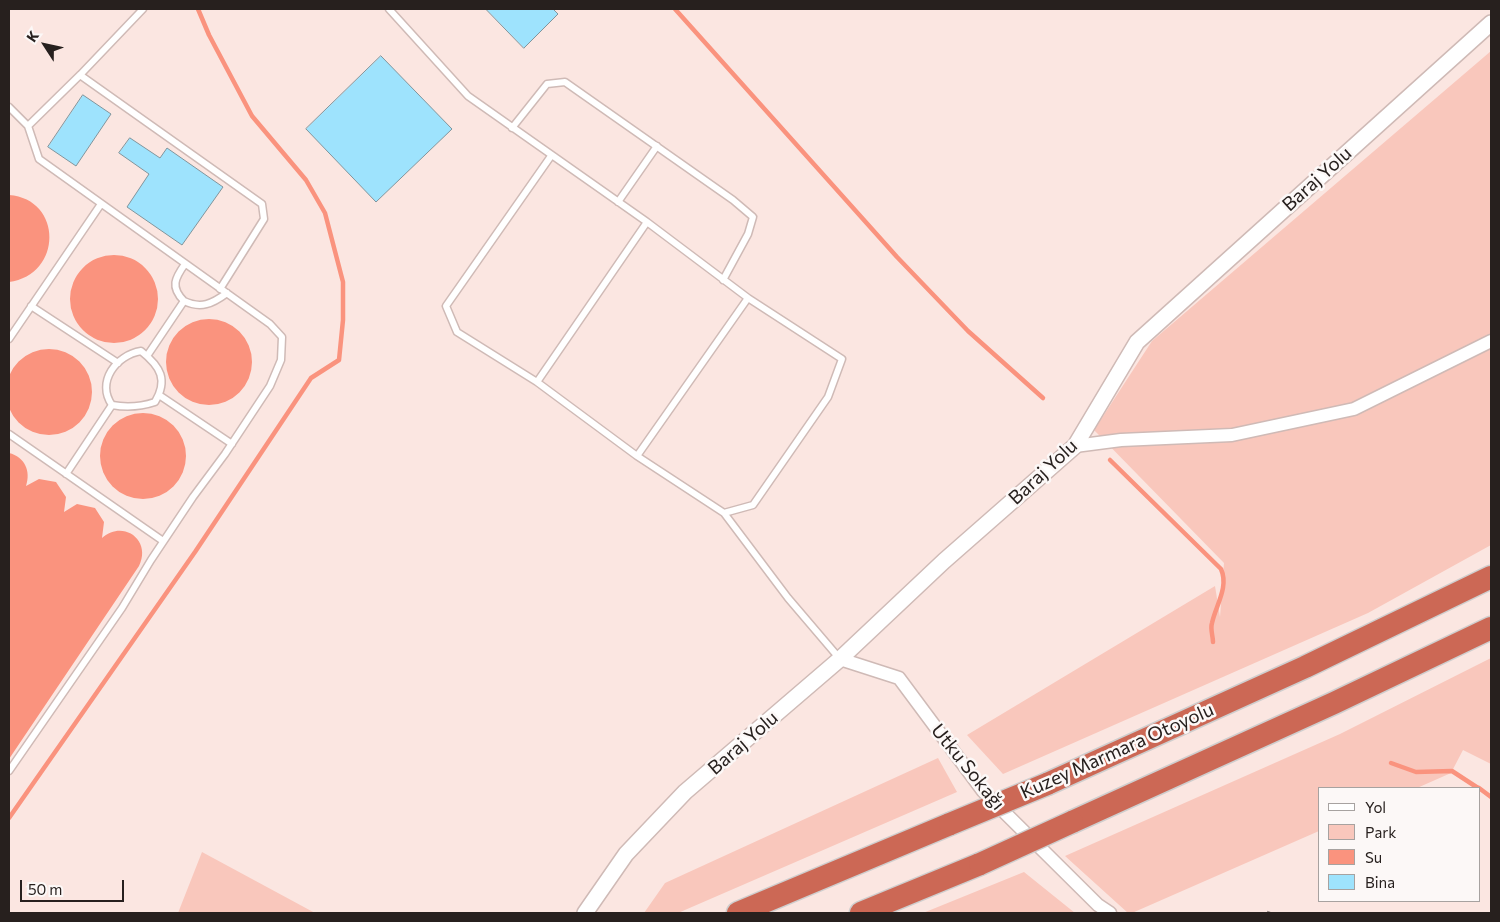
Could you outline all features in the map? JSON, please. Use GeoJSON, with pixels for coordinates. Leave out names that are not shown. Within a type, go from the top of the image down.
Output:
{"type":"FeatureCollection","features":[{"type":"Feature","properties":{"kind":"highway","name":"Kuzey Marmara Otoyolu"},"geometry":{"type":"LineString","coordinates":[[738,913],[1047,784],[1305,667],[1491,577]]}},
{"type":"Feature","properties":{"kind":"highway"},"geometry":{"type":"LineString","coordinates":[[861,913],[980,864],[1334,703],[1491,628]]}},
{"type":"Feature","properties":{"kind":"street","name":"Baraj Yolu"},"geometry":{"type":"LineString","coordinates":[[585,913],[626,854],[685,792],[840,659],[944,561],[1075,446],[1137,342],[1491,23]]}},
{"type":"Feature","properties":{"kind":"street"},"geometry":{"type":"LineString","coordinates":[[1075,446],[1121,440],[1232,435],[1354,409],[1491,341]]}},
{"type":"Feature","properties":{"kind":"street","name":"Utku Sokağı"},"geometry":{"type":"LineString","coordinates":[[840,659],[899,678],[983,791],[1095,909],[1110,913]]}},
{"type":"Feature","properties":{"kind":"lane"},"geometry":{"type":"LineString","coordinates":[[28,126],[143,9]]}},
{"type":"Feature","properties":{"kind":"lane"},"geometry":{"type":"LineString","coordinates":[[389,9],[468,96],[647,222],[748,298],[842,359],[828,398],[753,505],[724,513]]}},
{"type":"Feature","properties":{"kind":"lane"},"geometry":{"type":"LineString","coordinates":[[80,75],[262,204],[264,219],[220,289]]}},
{"type":"Feature","properties":{"kind":"lane"},"geometry":{"type":"LineString","coordinates":[[512,128],[547,84],[565,82],[733,200],[752,217],[748,234],[723,280]]}},
{"type":"Feature","properties":{"kind":"lane"},"geometry":{"type":"LineString","coordinates":[[9,107],[28,126],[39,159],[270,324],[282,337],[281,360],[270,386],[232,444],[163,541],[122,608],[9,771]]}},
{"type":"Feature","properties":{"kind":"lane"},"geometry":{"type":"LineString","coordinates":[[618,202],[657,146]]}},
{"type":"Feature","properties":{"kind":"lane"},"geometry":{"type":"LineString","coordinates":[[551,156],[446,306],[457,332],[537,382],[637,456],[724,513],[788,598],[840,659]]}},
{"type":"Feature","properties":{"kind":"lane"},"geometry":{"type":"LineString","coordinates":[[9,339],[101,204]]}},
{"type":"Feature","properties":{"kind":"lane"},"geometry":{"type":"LineString","coordinates":[[537,382],[647,222]]}},
{"type":"Feature","properties":{"kind":"lane"},"geometry":{"type":"LineString","coordinates":[[185,264],[177,276],[174,286],[178,295],[184,301],[195,306],[206,306],[227,294]]}},
{"type":"Feature","properties":{"kind":"lane"},"geometry":{"type":"LineString","coordinates":[[637,456],[748,298]]}},
{"type":"Feature","properties":{"kind":"lane"},"geometry":{"type":"LineString","coordinates":[[147,356],[184,301]]}},
{"type":"Feature","properties":{"kind":"lane"},"geometry":{"type":"LineString","coordinates":[[31,306],[118,362]]}},
{"type":"Feature","properties":{"kind":"lane"},"geometry":{"type":"LineString","coordinates":[[141,351],[154,361],[162,378],[162,390],[155,402],[142,407],[130,408],[112,405],[106,397],[105,385],[118,362],[130,353],[141,351]]}},
{"type":"Feature","properties":{"kind":"lane"},"geometry":{"type":"LineString","coordinates":[[159,395],[232,444]]}},
{"type":"Feature","properties":{"kind":"lane"},"geometry":{"type":"LineString","coordinates":[[66,474],[112,405]]}},
{"type":"Feature","properties":{"kind":"lane"},"geometry":{"type":"LineString","coordinates":[[9,434],[163,541]]}},
{"type":"Feature","properties":{"kind":"green space"},"geometry":{"type":"Polygon","coordinates":[[[1491,51],[1491,545],[1368,613],[1003,774],[967,735],[1215,586],[1220,617],[1224,563],[1094,430],[1152,341],[1491,51]]]}},
{"type":"Feature","properties":{"kind":"green space"},"geometry":{"type":"Polygon","coordinates":[[[1491,658],[1491,764],[1463,750],[1451,773],[1419,787],[1318,787],[1318,831],[1132,913],[1128,913],[1065,856],[1340,734],[1491,658]]]}},
{"type":"Feature","properties":{"kind":"green space"},"geometry":{"type":"Polygon","coordinates":[[[938,758],[957,792],[678,913],[644,913],[665,883],[938,758]]]}},
{"type":"Feature","properties":{"kind":"green space"},"geometry":{"type":"Polygon","coordinates":[[[202,852],[315,913],[178,913],[202,852]]]}},
{"type":"Feature","properties":{"kind":"green space"},"geometry":{"type":"Polygon","coordinates":[[[1024,872],[1075,913],[923,913],[1024,872]]]}},
{"type":"Feature","properties":{"kind":"water"},"geometry":{"type":"Polygon","coordinates":[[[9,195],[27,200],[39,209],[47,222],[49,237],[47,252],[39,266],[27,276],[9,282],[9,195]]]}},
{"type":"Feature","properties":{"kind":"water"},"geometry":{"type":"Polygon","coordinates":[[[114,255],[131,259],[145,268],[154,282],[158,299],[154,316],[145,330],[131,339],[114,343],[97,339],[83,330],[74,316],[70,299],[74,282],[83,268],[97,259],[114,255]]]}},
{"type":"Feature","properties":{"kind":"water"},"geometry":{"type":"Polygon","coordinates":[[[201,319],[217,319],[226,322],[240,331],[249,345],[252,362],[249,379],[240,393],[226,402],[217,405],[201,405],[185,398],[173,386],[166,370],[166,354],[173,338],[185,326],[201,319]]]}},
{"type":"Feature","properties":{"kind":"water"},"geometry":{"type":"Polygon","coordinates":[[[49,349],[65,352],[73,356],[85,368],[89,376],[92,392],[89,408],[85,416],[73,428],[65,432],[49,435],[33,432],[25,428],[13,416],[9,408],[6,392],[9,376],[13,368],[25,356],[33,352],[49,349]]]}},
{"type":"Feature","properties":{"kind":"water"},"geometry":{"type":"Polygon","coordinates":[[[135,413],[151,413],[160,416],[174,425],[183,439],[186,456],[183,473],[174,487],[160,496],[151,499],[135,499],[119,492],[107,480],[100,464],[100,448],[107,432],[119,420],[135,413]]]}},
{"type":"Feature","properties":{"kind":"water"},"geometry":{"type":"Polygon","coordinates":[[[9,453],[23,461],[28,475],[26,486],[39,479],[56,482],[66,497],[64,512],[77,504],[95,508],[104,522],[102,538],[118,531],[133,535],[139,541],[142,548],[142,557],[139,566],[9,759],[9,453]]]}},
{"type":"Feature","properties":{"kind":"building"},"geometry":{"type":"Polygon","coordinates":[[[486,9],[553,9],[558,14],[524,48],[486,9]]]}},
{"type":"Feature","properties":{"kind":"building"},"geometry":{"type":"Polygon","coordinates":[[[381,56],[452,129],[376,202],[306,129],[381,56]]]}},
{"type":"Feature","properties":{"kind":"building"},"geometry":{"type":"Polygon","coordinates":[[[83,95],[111,114],[76,166],[48,147],[83,95]]]}},
{"type":"Feature","properties":{"kind":"building"},"geometry":{"type":"Polygon","coordinates":[[[130,138],[160,158],[167,148],[223,187],[182,245],[127,207],[149,174],[119,153],[130,138]]]}},
{"type":"Feature","properties":{"kind":"waterway"},"geometry":{"type":"LineString","coordinates":[[9,818],[195,552],[311,378],[339,360],[343,320],[343,282],[325,213],[306,180],[252,116],[209,35],[198,9]]}},
{"type":"Feature","properties":{"kind":"waterway"},"geometry":{"type":"LineString","coordinates":[[675,9],[897,257],[968,331],[1043,398]]}},
{"type":"Feature","properties":{"kind":"waterway"},"geometry":{"type":"LineString","coordinates":[[1110,460],[1221,569],[1224,582],[1211,625],[1213,642]]}},
{"type":"Feature","properties":{"kind":"waterway"},"geometry":{"type":"LineString","coordinates":[[1391,763],[1416,772],[1452,771],[1476,787]]}},
{"type":"Feature","properties":{"kind":"waterway"},"geometry":{"type":"LineString","coordinates":[[1480,789],[1491,797]]}}]}
